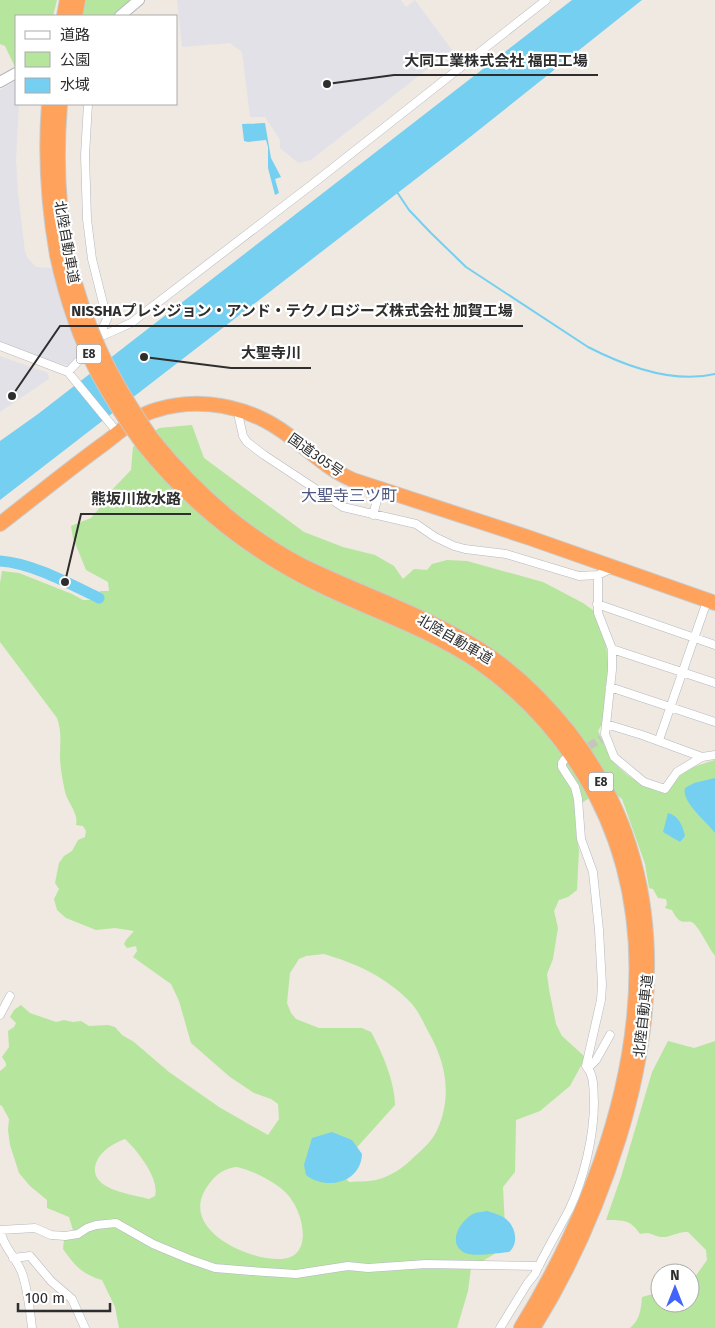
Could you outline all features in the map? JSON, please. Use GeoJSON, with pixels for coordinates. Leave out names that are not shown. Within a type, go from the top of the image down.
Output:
{"type":"FeatureCollection","features":[{"type":"Feature","properties":{"kind":"highway"},"geometry":{"type":"LineString","coordinates":[[64,15],[67,0]]}},
{"type":"Feature","properties":{"kind":"highway"},"geometry":{"type":"LineString","coordinates":[[75,15],[78,0]]}},
{"type":"Feature","properties":{"kind":"highway","name":"北陸自動車道"},"geometry":{"type":"LineString","coordinates":[[50,105],[47,178],[49,204],[62,254],[71,308],[90,356],[112,397],[182,489],[245,543],[270,559],[304,577],[453,646],[499,677],[535,710],[565,745],[589,782],[611,827],[629,885],[637,941],[636,991],[629,1051],[620,1095],[595,1178],[560,1258],[521,1328]]}},
{"type":"Feature","properties":{"kind":"highway","name":"北陸自動車道"},"geometry":{"type":"LineString","coordinates":[[60,105],[58,177],[62,254]]}},
{"type":"Feature","properties":{"kind":"highway","name":"国道305号"},"geometry":{"type":"LineString","coordinates":[[0,524],[116,431],[146,414],[161,409],[195,404],[216,405],[236,409],[275,426],[336,472],[353,480],[530,538],[711,602]]}},
{"type":"Feature","properties":{"kind":"highway","name":"北陸自動車道"},"geometry":{"type":"LineString","coordinates":[[147,441],[170,461],[207,499],[275,549],[323,575],[430,622],[481,651],[505,668],[544,704],[575,740],[598,776],[621,822],[636,869],[645,914],[648,991],[641,1043],[623,1124],[602,1188],[569,1263],[533,1328]]}},
{"type":"Feature","properties":{"kind":"main road"},"geometry":{"type":"LineString","coordinates":[[121,15],[140,0]]}},
{"type":"Feature","properties":{"kind":"main road"},"geometry":{"type":"LineString","coordinates":[[0,82],[15,74]]}},
{"type":"Feature","properties":{"kind":"street"},"geometry":{"type":"LineString","coordinates":[[68,372],[102,336],[131,323],[310,186],[546,0]]}},
{"type":"Feature","properties":{"kind":"street"},"geometry":{"type":"LineString","coordinates":[[88,105],[85,155],[87,219],[92,259],[107,319],[101,332],[102,336]]}},
{"type":"Feature","properties":{"kind":"street"},"geometry":{"type":"LineString","coordinates":[[0,346],[68,372],[116,431]]}},
{"type":"Feature","properties":{"kind":"street"},"geometry":{"type":"LineString","coordinates":[[236,409],[243,436],[247,442],[343,507],[416,524],[435,537],[464,549],[506,554],[579,576],[598,575],[612,568]]}},
{"type":"Feature","properties":{"kind":"street"},"geometry":{"type":"LineString","coordinates":[[373,515],[380,489]]}},
{"type":"Feature","properties":{"kind":"street"},"geometry":{"type":"LineString","coordinates":[[598,575],[598,613],[612,649],[610,686],[603,738],[614,757],[644,782],[665,789],[677,772],[702,757],[715,755]]}},
{"type":"Feature","properties":{"kind":"street"},"geometry":{"type":"LineString","coordinates":[[659,740],[694,638],[711,602]]}},
{"type":"Feature","properties":{"kind":"street"},"geometry":{"type":"LineString","coordinates":[[597,604],[715,645]]}},
{"type":"Feature","properties":{"kind":"street"},"geometry":{"type":"LineString","coordinates":[[612,649],[715,684]]}},
{"type":"Feature","properties":{"kind":"street"},"geometry":{"type":"LineString","coordinates":[[610,686],[715,722]]}},
{"type":"Feature","properties":{"kind":"street"},"geometry":{"type":"LineString","coordinates":[[606,724],[659,740],[702,757]]}},
{"type":"Feature","properties":{"kind":"street"},"geometry":{"type":"LineString","coordinates":[[500,1328],[535,1274],[570,1207],[585,1162],[594,1115],[592,1073],[586,1066],[586,1061],[601,1000],[599,930],[593,872],[581,839],[578,799],[573,784],[562,767],[564,760]]}},
{"type":"Feature","properties":{"kind":"street"},"geometry":{"type":"LineString","coordinates":[[0,1015],[10,996]]}},
{"type":"Feature","properties":{"kind":"street"},"geometry":{"type":"LineString","coordinates":[[588,1068],[596,1060],[610,1035]]}},
{"type":"Feature","properties":{"kind":"street"},"geometry":{"type":"LineString","coordinates":[[32,1328],[29,1303],[22,1273],[8,1251],[0,1230],[35,1228],[51,1236],[65,1236],[78,1234],[96,1225],[116,1223],[169,1252],[215,1268],[232,1270],[296,1274],[348,1266],[368,1268],[402,1265],[460,1264],[539,1266]]}},
{"type":"Feature","properties":{"kind":"street"},"geometry":{"type":"LineString","coordinates":[[13,1258],[30,1256],[51,1281],[72,1299],[81,1326]]}},
{"type":"Feature","properties":{"kind":"shaded area"},"geometry":{"type":"Polygon","coordinates":[[[177,0],[401,0],[406,7],[415,0],[452,50],[311,160],[298,163],[280,148],[280,140],[265,117],[250,117],[242,52],[230,43],[182,47],[177,0]]]}},
{"type":"Feature","properties":{"kind":"shaded area"},"geometry":{"type":"Polygon","coordinates":[[[15,82],[15,105],[19,105],[16,160],[25,252],[36,267],[53,268],[65,310],[83,354],[72,366],[51,362],[0,343],[0,90],[15,82]]]}},
{"type":"Feature","properties":{"kind":"shaded area"},"geometry":{"type":"Polygon","coordinates":[[[0,356],[48,373],[49,379],[0,412],[0,356]]]}},
{"type":"Feature","properties":{"kind":"green space"},"geometry":{"type":"Polygon","coordinates":[[[0,0],[57,0],[53,15],[15,15],[15,67],[5,46],[0,44],[0,0]]]}},
{"type":"Feature","properties":{"kind":"green space"},"geometry":{"type":"Polygon","coordinates":[[[86,0],[134,0],[114,15],[82,15],[86,0]]]}},
{"type":"Feature","properties":{"kind":"green space"},"geometry":{"type":"Polygon","coordinates":[[[192,425],[204,458],[304,532],[343,547],[375,555],[394,566],[403,579],[414,569],[427,570],[432,564],[447,560],[467,561],[543,582],[583,603],[594,611],[606,645],[609,671],[605,689],[605,719],[598,731],[614,762],[625,773],[639,782],[654,790],[667,793],[677,779],[687,770],[715,760],[715,956],[696,926],[693,923],[679,920],[672,910],[665,908],[667,904],[666,899],[658,898],[653,889],[649,888],[645,864],[622,799],[610,793],[598,794],[575,808],[579,850],[577,890],[568,897],[559,900],[554,911],[558,928],[553,959],[547,974],[556,1024],[562,1036],[584,1056],[583,1062],[570,1086],[540,1111],[516,1120],[515,1172],[503,1187],[506,1247],[471,1268],[468,1291],[457,1328],[119,1328],[115,1307],[102,1280],[80,1269],[63,1249],[64,1240],[75,1237],[69,1217],[47,1208],[47,1200],[30,1186],[19,1173],[10,1145],[9,1119],[0,1105],[0,1071],[6,1066],[2,1057],[9,1047],[8,1031],[16,1023],[10,1017],[14,1010],[21,1005],[30,1013],[56,1022],[64,1020],[81,1021],[89,1026],[108,1025],[115,1027],[122,1035],[134,1042],[169,1072],[219,1107],[268,1135],[279,1119],[278,1104],[271,1099],[254,1093],[230,1077],[191,1043],[179,1001],[171,984],[133,957],[137,951],[136,946],[127,948],[124,944],[134,931],[115,928],[96,930],[66,918],[57,910],[54,899],[59,889],[55,883],[59,863],[64,856],[72,851],[78,840],[85,837],[86,831],[83,826],[76,825],[75,813],[66,796],[60,766],[60,733],[57,718],[0,642],[0,583],[2,571],[19,573],[83,600],[95,600],[100,591],[109,591],[108,582],[86,570],[73,538],[71,526],[91,518],[109,493],[131,470],[133,447],[159,428],[192,425]],[[324,954],[306,956],[299,959],[290,973],[287,1003],[296,1019],[319,1028],[362,1028],[371,1032],[390,1077],[395,1105],[350,1155],[344,1176],[349,1182],[376,1180],[386,1177],[401,1168],[434,1136],[445,1104],[446,1092],[443,1068],[435,1044],[415,1007],[403,995],[372,973],[349,962],[324,954]],[[125,1139],[112,1145],[101,1155],[96,1163],[95,1172],[98,1179],[104,1185],[122,1193],[149,1199],[155,1196],[156,1189],[151,1173],[135,1150],[125,1139]],[[237,1167],[221,1172],[215,1177],[201,1200],[201,1214],[207,1227],[218,1238],[248,1253],[264,1258],[278,1259],[290,1257],[298,1251],[302,1242],[303,1231],[297,1209],[291,1199],[274,1183],[262,1176],[237,1167]]]}},
{"type":"Feature","properties":{"kind":"green space"},"geometry":{"type":"Polygon","coordinates":[[[668,1041],[694,1048],[715,1041],[715,1328],[630,1328],[638,1318],[642,1297],[650,1295],[650,1313],[700,1313],[700,1270],[707,1260],[706,1250],[688,1232],[660,1237],[640,1234],[632,1225],[625,1221],[606,1220],[621,1177],[652,1072],[668,1041]]]}},
{"type":"Feature","properties":{"kind":"water"},"geometry":{"type":"Polygon","coordinates":[[[572,0],[642,0],[465,141],[0,500],[0,441],[38,414],[572,0]]]}},
{"type":"Feature","properties":{"kind":"water"},"geometry":{"type":"Polygon","coordinates":[[[265,123],[271,158],[281,177],[275,179],[279,193],[275,195],[268,168],[266,140],[244,141],[242,124],[265,123]]]}},
{"type":"Feature","properties":{"kind":"water"},"geometry":{"type":"Polygon","coordinates":[[[715,778],[715,833],[687,799],[685,788],[694,783],[715,778]]]}},
{"type":"Feature","properties":{"kind":"water"},"geometry":{"type":"Polygon","coordinates":[[[668,813],[677,819],[683,828],[685,836],[680,842],[663,832],[668,813]]]}},
{"type":"Feature","properties":{"kind":"water"},"geometry":{"type":"Polygon","coordinates":[[[332,1132],[352,1140],[362,1154],[356,1172],[349,1178],[332,1183],[323,1183],[306,1175],[304,1165],[312,1138],[332,1132]]]}},
{"type":"Feature","properties":{"kind":"water"},"geometry":{"type":"Polygon","coordinates":[[[487,1211],[502,1216],[512,1226],[515,1240],[512,1249],[509,1252],[493,1254],[474,1255],[465,1253],[457,1244],[456,1239],[459,1228],[471,1215],[487,1211]]]}},
{"type":"Feature","properties":{"kind":"waterway"},"geometry":{"type":"LineString","coordinates":[[397,192],[409,210],[466,267],[588,347],[633,367],[666,375],[683,377],[715,374]]}},
{"type":"Feature","properties":{"kind":"waterway"},"geometry":{"type":"LineString","coordinates":[[0,561],[38,570],[99,598]]}},
{"type":"Feature","properties":{"kind":"tunnel"},"geometry":{"type":"LineString","coordinates":[[579,752],[601,739]]}},
{"type":"Feature","properties":{"kind":"place","name":"大同工業株式会社 福田工場"},"geometry":{"type":"Point","coordinates":[327,84]}},
{"type":"Feature","properties":{"kind":"place","name":"大聖寺川"},"geometry":{"type":"Point","coordinates":[144,357]}},
{"type":"Feature","properties":{"kind":"place","name":"NISSHAプレシジョン・アンド・テクノロジーズ株式会社 加賀工場"},"geometry":{"type":"Point","coordinates":[12,396]}},
{"type":"Feature","properties":{"kind":"place","name":"熊坂川放水路"},"geometry":{"type":"Point","coordinates":[65,582]}},
{"type":"Feature","properties":{"kind":"district","name":"大聖寺三ツ町"},"geometry":{"type":"Point","coordinates":[349,495]}}]}
